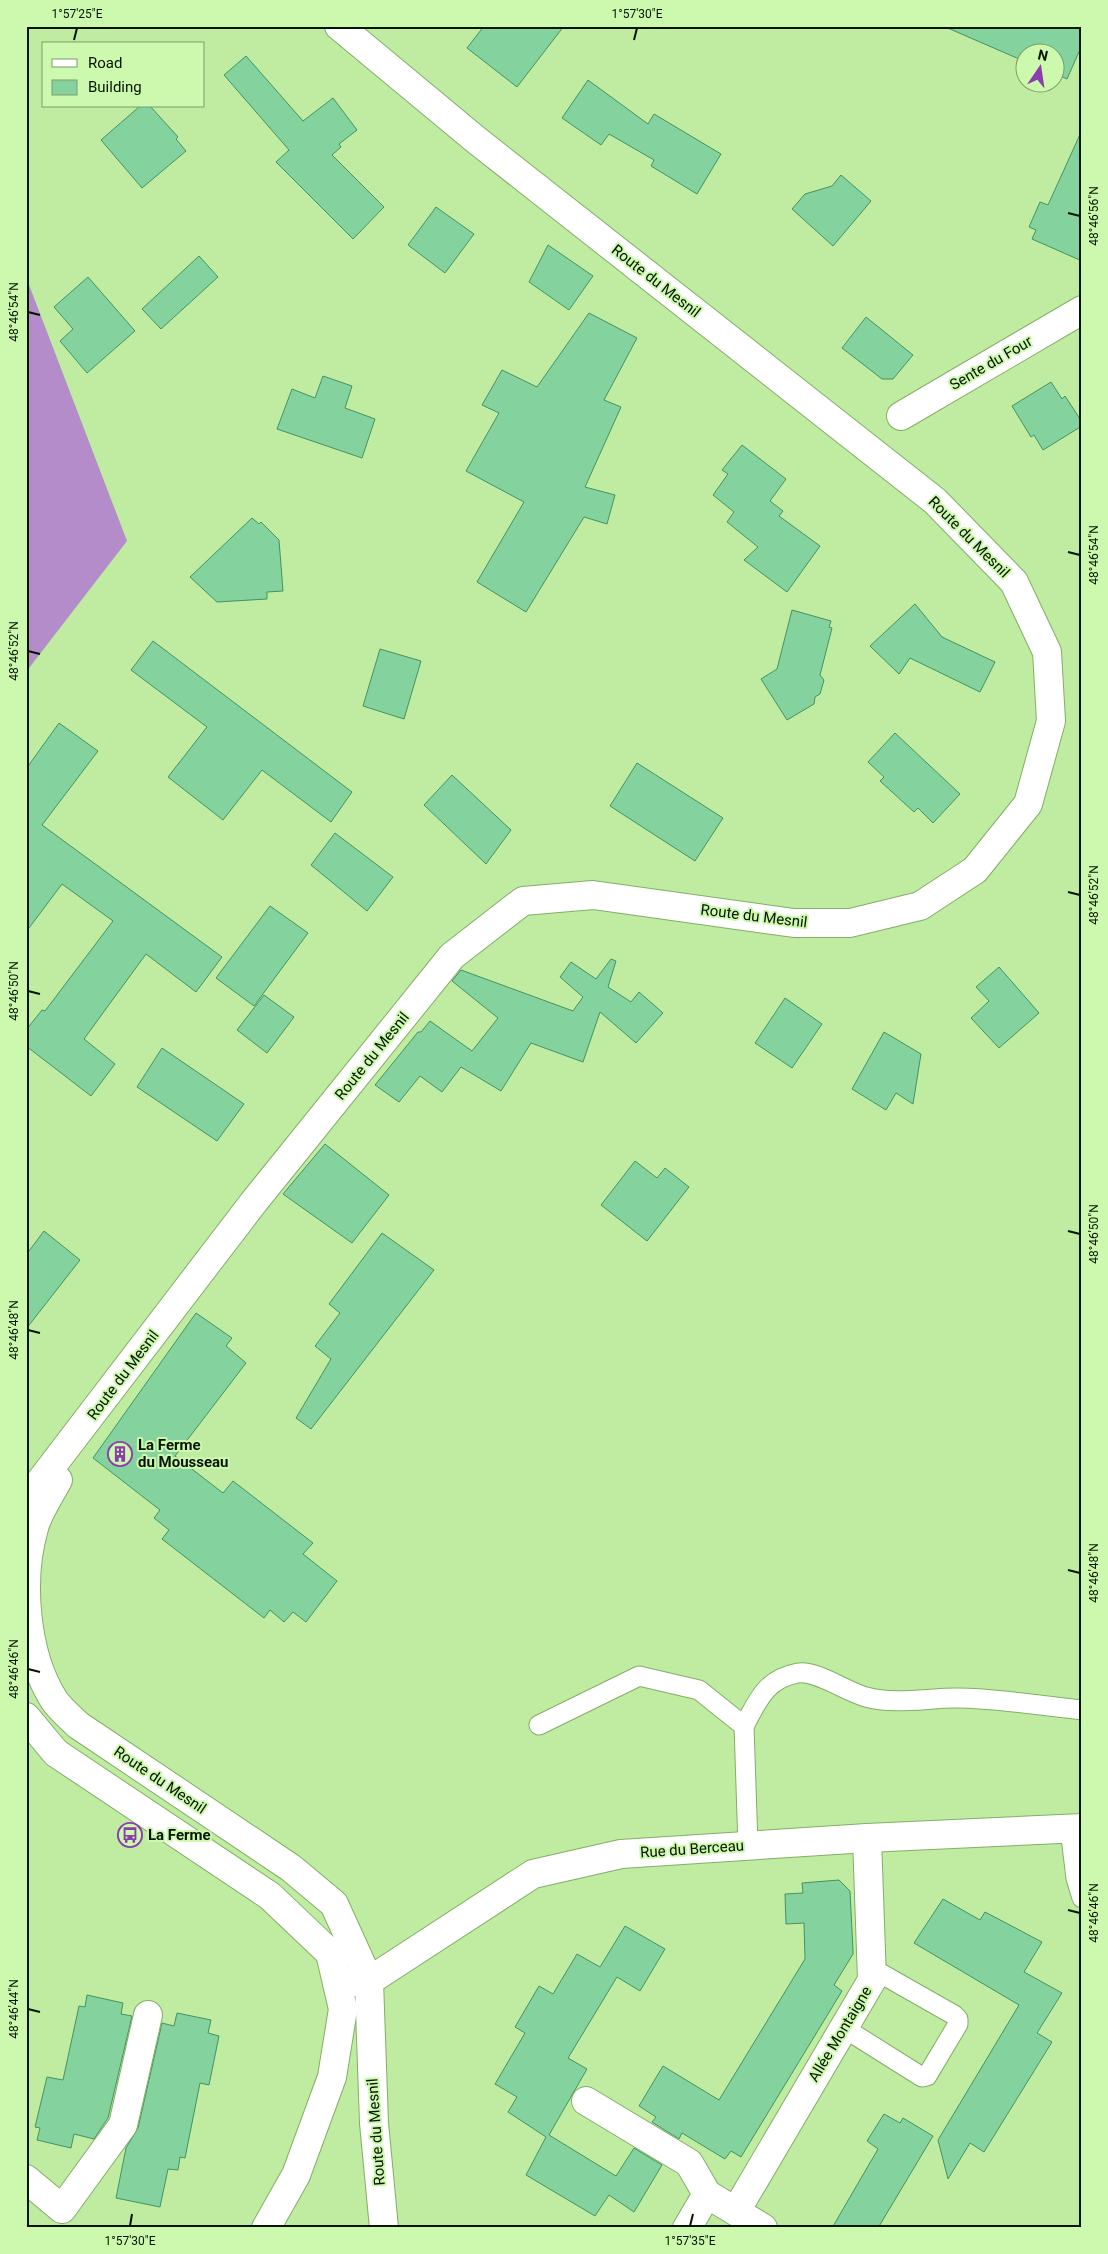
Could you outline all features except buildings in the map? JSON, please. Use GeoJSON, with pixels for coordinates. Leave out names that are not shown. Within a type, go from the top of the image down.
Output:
{"type":"FeatureCollection","features":[{"type":"Feature","properties":{"kind":"street","name":"Route du Mesnil"},"geometry":{"type":"LineString","coordinates":[[26,1500],[86,1425],[253,1203],[452,956],[523,901],[594,895],[794,923],[850,923],[920,906],[975,870],[1028,804],[1051,721],[1047,652],[1014,582],[935,501],[475,139],[339,26]]}},
{"type":"Feature","properties":{"kind":"street","name":"Sente du Four"},"geometry":{"type":"LineString","coordinates":[[901,416],[1082,310]]}},
{"type":"Feature","properties":{"kind":"street","name":"Route du Mesnil"},"geometry":{"type":"LineString","coordinates":[[86,1425],[34,1527],[27,1575],[27,1621],[32,1664],[54,1701],[78,1725],[291,1868],[334,1904],[369,1981],[374,2123],[384,2228]]}},
{"type":"Feature","properties":{"kind":"street"},"geometry":{"type":"LineString","coordinates":[[26,1717],[56,1753],[270,1896],[330,1953],[343,2009],[332,2077],[296,2175],[266,2228]]}},
{"type":"Feature","properties":{"kind":"street","name":"Rue du Berceau"},"geometry":{"type":"LineString","coordinates":[[337,1983],[369,1981],[533,1874],[621,1854],[868,1838],[1076,1828]]}},
{"type":"Feature","properties":{"kind":"street","name":"Allée Montaigne"},"geometry":{"type":"LineString","coordinates":[[736,2211],[872,1980],[868,1838]]}},
{"type":"Feature","properties":{"kind":"street"},"geometry":{"type":"LineString","coordinates":[[26,2179],[62,2209],[123,2125],[148,2014]]}},
{"type":"Feature","properties":{"kind":"street"},"geometry":{"type":"LineString","coordinates":[[586,2101],[689,2163],[706,2194],[763,2228]]}},
{"type":"Feature","properties":{"kind":"street"},"geometry":{"type":"LineString","coordinates":[[687,2228],[706,2194]]}},
{"type":"Feature","properties":{"kind":"lane"},"geometry":{"type":"LineString","coordinates":[[748,1846],[744,1726],[766,1687],[789,1676],[800,1673],[811,1675],[866,1697],[886,1701],[959,1698],[1082,1710]]}},
{"type":"Feature","properties":{"kind":"lane"},"geometry":{"type":"LineString","coordinates":[[539,1725],[639,1676],[698,1690],[744,1726]]}},
{"type":"Feature","properties":{"kind":"lane"},"geometry":{"type":"LineString","coordinates":[[1076,1828],[1076,1878],[1082,1898]]}},
{"type":"Feature","properties":{"kind":"lane"},"geometry":{"type":"LineString","coordinates":[[844,2028],[922,2077],[927,2076],[958,2024],[958,2019],[954,2015],[873,1969]]}},
{"type":"Feature","properties":{"kind":"shaded area"},"geometry":{"type":"Polygon","coordinates":[[[26,277],[127,541],[26,672],[26,277]]]}},
{"type":"Feature","properties":{"kind":"place","name":"La Ferme du Mousseau"},"geometry":{"type":"Point","coordinates":[120,1454]}},
{"type":"Feature","properties":{"kind":"place","name":"La Ferme"},"geometry":{"type":"Point","coordinates":[130,1835]}}]}
